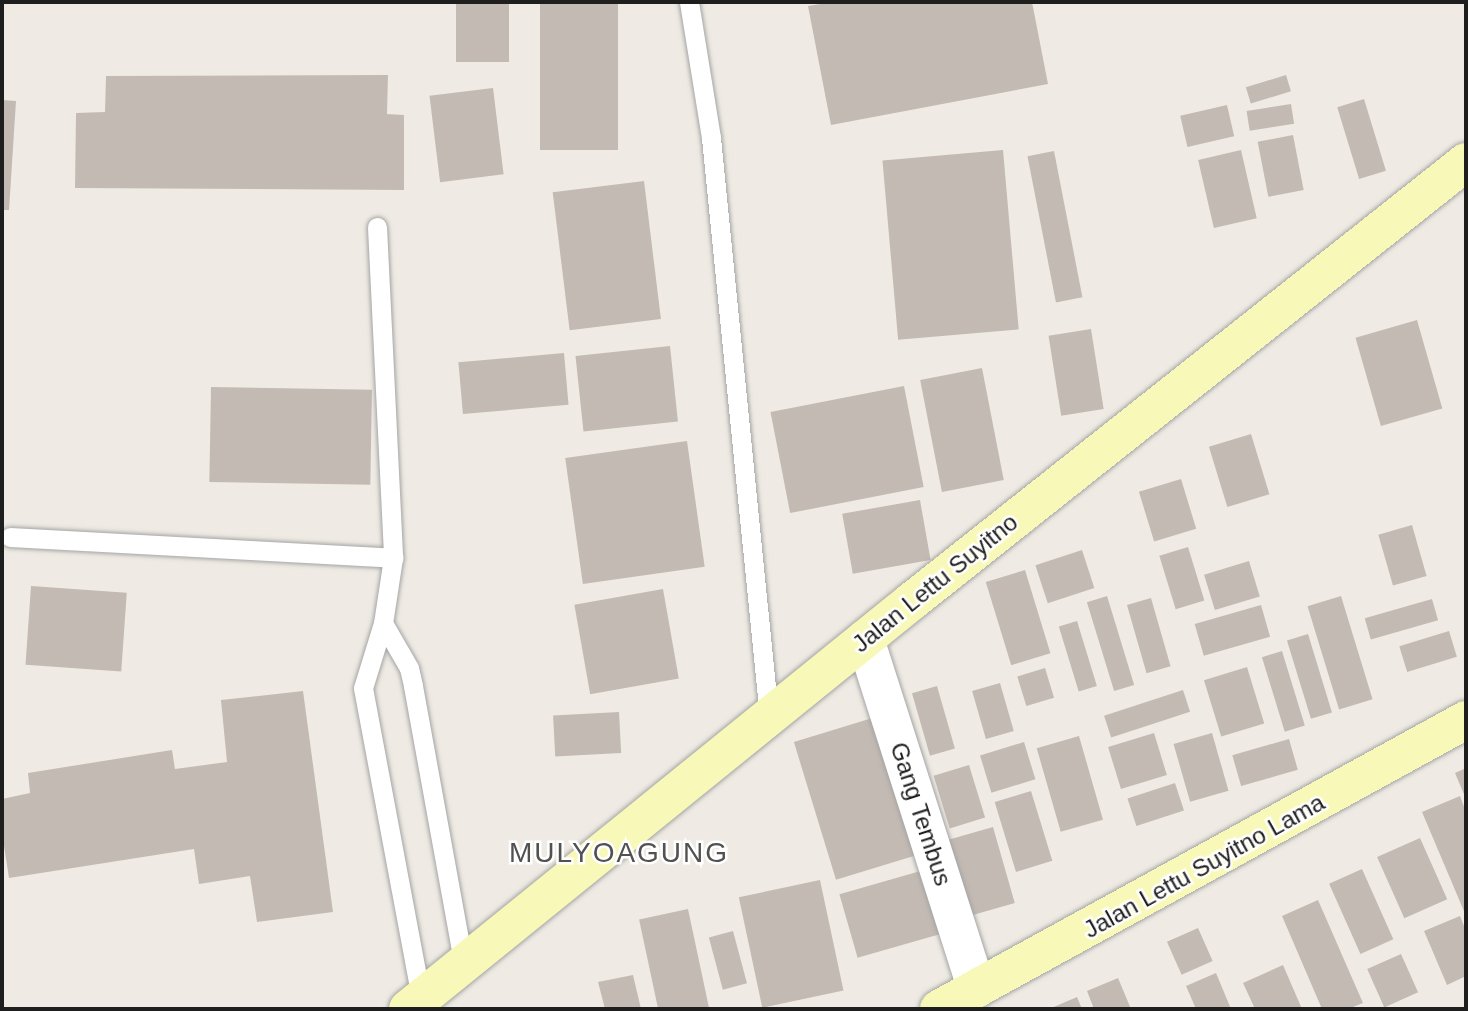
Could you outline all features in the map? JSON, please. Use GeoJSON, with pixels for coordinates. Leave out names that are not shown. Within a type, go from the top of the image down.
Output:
{"type":"FeatureCollection","features":[{"type":"Feature","properties":{"kind":"main road","name":"Jalan Lettu Suyitno"},"geometry":{"type":"LineString","coordinates":[[414,1004],[865,639],[1466,162]]}},
{"type":"Feature","properties":{"kind":"main road","name":"Jalan Lettu Suyitno Lama"},"geometry":{"type":"LineString","coordinates":[[939,1009],[1466,720]]}},
{"type":"Feature","properties":{"kind":"street","name":"Gang Tembus"},"geometry":{"type":"LineString","coordinates":[[865,639],[977,989]]}},
{"type":"Feature","properties":{"kind":"lane"},"geometry":{"type":"LineString","coordinates":[[689,2],[711,138],[769,718]]}},
{"type":"Feature","properties":{"kind":"lane"},"geometry":{"type":"LineString","coordinates":[[377,227],[393,558],[383,622],[363,688],[414,1004]]}},
{"type":"Feature","properties":{"kind":"lane"},"geometry":{"type":"LineString","coordinates":[[10,537],[393,558]]}},
{"type":"Feature","properties":{"kind":"lane"},"geometry":{"type":"LineString","coordinates":[[383,622],[409,668],[414,686],[464,965]]}},
{"type":"Feature","properties":{"kind":"building"},"geometry":{"type":"Polygon","coordinates":[[[456,2],[509,2],[509,62],[456,62],[456,2]]]}},
{"type":"Feature","properties":{"kind":"building"},"geometry":{"type":"Polygon","coordinates":[[[540,2],[618,2],[618,150],[540,150],[540,2]]]}},
{"type":"Feature","properties":{"kind":"building"},"geometry":{"type":"Polygon","coordinates":[[[833,2],[1032,2],[1048,84],[831,125],[808,6],[833,2]]]}},
{"type":"Feature","properties":{"kind":"building"},"geometry":{"type":"Polygon","coordinates":[[[388,75],[387,114],[404,115],[404,190],[75,188],[76,113],[105,112],[106,76],[388,75]]]}},
{"type":"Feature","properties":{"kind":"building"},"geometry":{"type":"Polygon","coordinates":[[[1286,75],[1291,91],[1251,104],[1246,87],[1286,75]]]}},
{"type":"Feature","properties":{"kind":"building"},"geometry":{"type":"Polygon","coordinates":[[[493,88],[504,174],[440,182],[429,96],[493,88]]]}},
{"type":"Feature","properties":{"kind":"building"},"geometry":{"type":"Polygon","coordinates":[[[1364,99],[1386,171],[1359,179],[1337,107],[1364,99]]]}},
{"type":"Feature","properties":{"kind":"building"},"geometry":{"type":"Polygon","coordinates":[[[2,100],[16,101],[9,210],[2,210],[2,100]]]}},
{"type":"Feature","properties":{"kind":"building"},"geometry":{"type":"Polygon","coordinates":[[[1291,104],[1294,124],[1250,131],[1247,111],[1291,104]]]}},
{"type":"Feature","properties":{"kind":"building"},"geometry":{"type":"Polygon","coordinates":[[[1227,105],[1234,136],[1187,147],[1180,116],[1227,105]]]}},
{"type":"Feature","properties":{"kind":"building"},"geometry":{"type":"Polygon","coordinates":[[[1293,135],[1304,190],[1268,197],[1258,142],[1293,135]]]}},
{"type":"Feature","properties":{"kind":"building"},"geometry":{"type":"Polygon","coordinates":[[[1003,150],[1019,329],[898,340],[882,161],[1003,150]]]}},
{"type":"Feature","properties":{"kind":"building"},"geometry":{"type":"Polygon","coordinates":[[[1241,150],[1257,218],[1214,228],[1198,160],[1241,150]]]}},
{"type":"Feature","properties":{"kind":"building"},"geometry":{"type":"Polygon","coordinates":[[[1054,151],[1082,297],[1056,302],[1027,156],[1054,151]]]}},
{"type":"Feature","properties":{"kind":"building"},"geometry":{"type":"Polygon","coordinates":[[[644,181],[661,319],[570,330],[553,192],[644,181]]]}},
{"type":"Feature","properties":{"kind":"building"},"geometry":{"type":"Polygon","coordinates":[[[1417,320],[1442,408],[1381,426],[1355,338],[1417,320]]]}},
{"type":"Feature","properties":{"kind":"building"},"geometry":{"type":"Polygon","coordinates":[[[1091,329],[1104,409],[1061,416],[1049,336],[1091,329]]]}},
{"type":"Feature","properties":{"kind":"building"},"geometry":{"type":"Polygon","coordinates":[[[670,346],[678,422],[583,432],[576,356],[670,346]]]}},
{"type":"Feature","properties":{"kind":"building"},"geometry":{"type":"Polygon","coordinates":[[[564,353],[569,405],[463,414],[458,362],[564,353]]]}},
{"type":"Feature","properties":{"kind":"building"},"geometry":{"type":"Polygon","coordinates":[[[982,368],[1004,480],[942,492],[920,380],[982,368]]]}},
{"type":"Feature","properties":{"kind":"building"},"geometry":{"type":"Polygon","coordinates":[[[904,386],[924,487],[790,513],[770,412],[904,386]]]}},
{"type":"Feature","properties":{"kind":"building"},"geometry":{"type":"Polygon","coordinates":[[[211,387],[372,390],[370,485],[209,482],[211,387]]]}},
{"type":"Feature","properties":{"kind":"building"},"geometry":{"type":"Polygon","coordinates":[[[1251,434],[1269,494],[1227,507],[1209,447],[1251,434]]]}},
{"type":"Feature","properties":{"kind":"building"},"geometry":{"type":"Polygon","coordinates":[[[687,441],[705,567],[583,584],[565,458],[687,441]]]}},
{"type":"Feature","properties":{"kind":"building"},"geometry":{"type":"Polygon","coordinates":[[[1181,479],[1196,529],[1154,542],[1139,492],[1181,479]]]}},
{"type":"Feature","properties":{"kind":"building"},"geometry":{"type":"Polygon","coordinates":[[[920,500],[931,560],[853,574],[842,514],[920,500]]]}},
{"type":"Feature","properties":{"kind":"building"},"geometry":{"type":"Polygon","coordinates":[[[1412,525],[1427,576],[1393,586],[1378,535],[1412,525]]]}},
{"type":"Feature","properties":{"kind":"building"},"geometry":{"type":"Polygon","coordinates":[[[1188,547],[1204,601],[1176,609],[1159,556],[1188,547]]]}},
{"type":"Feature","properties":{"kind":"building"},"geometry":{"type":"Polygon","coordinates":[[[1082,550],[1094,588],[1048,603],[1035,565],[1082,550]]]}},
{"type":"Feature","properties":{"kind":"building"},"geometry":{"type":"Polygon","coordinates":[[[1249,561],[1260,596],[1215,610],[1204,575],[1249,561]]]}},
{"type":"Feature","properties":{"kind":"building"},"geometry":{"type":"Polygon","coordinates":[[[1025,570],[1050,653],[1011,665],[986,582],[1025,570]]]}},
{"type":"Feature","properties":{"kind":"building"},"geometry":{"type":"Polygon","coordinates":[[[31,586],[127,593],[121,672],[25,665],[31,586]]]}},
{"type":"Feature","properties":{"kind":"building"},"geometry":{"type":"Polygon","coordinates":[[[663,589],[679,679],[590,694],[574,605],[663,589]]]}},
{"type":"Feature","properties":{"kind":"building"},"geometry":{"type":"Polygon","coordinates":[[[1107,596],[1134,685],[1114,691],[1087,602],[1107,596]]]}},
{"type":"Feature","properties":{"kind":"building"},"geometry":{"type":"Polygon","coordinates":[[[1341,596],[1373,699],[1339,710],[1308,606],[1341,596]]]}},
{"type":"Feature","properties":{"kind":"building"},"geometry":{"type":"Polygon","coordinates":[[[1151,598],[1171,666],[1147,673],[1127,605],[1151,598]]]}},
{"type":"Feature","properties":{"kind":"building"},"geometry":{"type":"Polygon","coordinates":[[[1432,599],[1438,620],[1371,639],[1365,618],[1432,599]]]}},
{"type":"Feature","properties":{"kind":"building"},"geometry":{"type":"Polygon","coordinates":[[[1261,605],[1270,637],[1204,656],[1195,624],[1261,605]]]}},
{"type":"Feature","properties":{"kind":"building"},"geometry":{"type":"Polygon","coordinates":[[[1077,621],[1097,686],[1079,692],[1059,627],[1077,621]]]}},
{"type":"Feature","properties":{"kind":"building"},"geometry":{"type":"Polygon","coordinates":[[[1449,631],[1457,657],[1407,672],[1399,646],[1449,631]]]}},
{"type":"Feature","properties":{"kind":"building"},"geometry":{"type":"Polygon","coordinates":[[[1308,634],[1332,712],[1311,719],[1287,640],[1308,634]]]}},
{"type":"Feature","properties":{"kind":"building"},"geometry":{"type":"Polygon","coordinates":[[[1282,651],[1305,726],[1285,732],[1262,657],[1282,651]]]}},
{"type":"Feature","properties":{"kind":"building"},"geometry":{"type":"Polygon","coordinates":[[[1247,667],[1264,723],[1221,737],[1204,680],[1247,667]]]}},
{"type":"Feature","properties":{"kind":"building"},"geometry":{"type":"Polygon","coordinates":[[[1045,668],[1054,698],[1026,706],[1017,676],[1045,668]]]}},
{"type":"Feature","properties":{"kind":"building"},"geometry":{"type":"Polygon","coordinates":[[[1000,683],[1014,731],[986,739],[972,691],[1000,683]]]}},
{"type":"Feature","properties":{"kind":"building"},"geometry":{"type":"Polygon","coordinates":[[[937,686],[955,748],[930,756],[912,693],[937,686]]]}},
{"type":"Feature","properties":{"kind":"building"},"geometry":{"type":"Polygon","coordinates":[[[1183,690],[1190,712],[1111,738],[1104,716],[1183,690]]]}},
{"type":"Feature","properties":{"kind":"building"},"geometry":{"type":"Polygon","coordinates":[[[303,691],[333,912],[257,922],[250,876],[199,884],[194,849],[9,878],[2,833],[2,799],[30,793],[28,773],[172,750],[175,769],[227,762],[221,700],[303,691]]]}},
{"type":"Feature","properties":{"kind":"building"},"geometry":{"type":"Polygon","coordinates":[[[619,712],[621,753],[555,756],[553,715],[619,712]]]}},
{"type":"Feature","properties":{"kind":"building"},"geometry":{"type":"Polygon","coordinates":[[[879,716],[921,854],[836,880],[794,742],[879,716]]]}},
{"type":"Feature","properties":{"kind":"building"},"geometry":{"type":"Polygon","coordinates":[[[1154,733],[1167,775],[1121,789],[1108,747],[1154,733]]]}},
{"type":"Feature","properties":{"kind":"building"},"geometry":{"type":"Polygon","coordinates":[[[1212,733],[1229,791],[1190,802],[1174,744],[1212,733]]]}},
{"type":"Feature","properties":{"kind":"building"},"geometry":{"type":"Polygon","coordinates":[[[1079,736],[1103,820],[1061,832],[1037,748],[1079,736]]]}},
{"type":"Feature","properties":{"kind":"building"},"geometry":{"type":"Polygon","coordinates":[[[1289,739],[1298,770],[1241,786],[1232,755],[1289,739]]]}},
{"type":"Feature","properties":{"kind":"building"},"geometry":{"type":"Polygon","coordinates":[[[1024,742],[1035,779],[991,793],[980,755],[1024,742]]]}},
{"type":"Feature","properties":{"kind":"building"},"geometry":{"type":"Polygon","coordinates":[[[969,765],[985,818],[950,828],[934,776],[969,765]]]}},
{"type":"Feature","properties":{"kind":"building"},"geometry":{"type":"Polygon","coordinates":[[[1466,768],[1466,799],[1455,773],[1466,768]]]}},
{"type":"Feature","properties":{"kind":"building"},"geometry":{"type":"Polygon","coordinates":[[[1175,783],[1184,811],[1136,826],[1127,798],[1175,783]]]}},
{"type":"Feature","properties":{"kind":"building"},"geometry":{"type":"Polygon","coordinates":[[[1031,791],[1052,861],[1016,872],[995,802],[1031,791]]]}},
{"type":"Feature","properties":{"kind":"building"},"geometry":{"type":"Polygon","coordinates":[[[1460,796],[1466,812],[1466,916],[1422,812],[1460,796]]]}},
{"type":"Feature","properties":{"kind":"building"},"geometry":{"type":"Polygon","coordinates":[[[993,827],[1015,903],[967,917],[945,841],[993,827]]]}},
{"type":"Feature","properties":{"kind":"building"},"geometry":{"type":"Polygon","coordinates":[[[1420,838],[1447,899],[1404,918],[1377,857],[1420,838]]]}},
{"type":"Feature","properties":{"kind":"building"},"geometry":{"type":"Polygon","coordinates":[[[1362,869],[1393,939],[1360,954],[1329,884],[1362,869]]]}},
{"type":"Feature","properties":{"kind":"building"},"geometry":{"type":"Polygon","coordinates":[[[924,870],[942,933],[858,958],[839,894],[924,870]]]}},
{"type":"Feature","properties":{"kind":"building"},"geometry":{"type":"Polygon","coordinates":[[[820,880],[843,991],[762,1008],[739,897],[820,880]]]}},
{"type":"Feature","properties":{"kind":"building"},"geometry":{"type":"Polygon","coordinates":[[[1318,900],[1363,1003],[1348,1009],[1322,1009],[1282,916],[1318,900]]]}},
{"type":"Feature","properties":{"kind":"building"},"geometry":{"type":"Polygon","coordinates":[[[688,909],[709,1009],[658,1009],[639,919],[688,909]]]}},
{"type":"Feature","properties":{"kind":"building"},"geometry":{"type":"Polygon","coordinates":[[[1460,916],[1466,931],[1466,976],[1447,985],[1424,931],[1460,916]]]}},
{"type":"Feature","properties":{"kind":"building"},"geometry":{"type":"Polygon","coordinates":[[[1198,928],[1213,961],[1182,975],[1167,942],[1198,928]]]}},
{"type":"Feature","properties":{"kind":"building"},"geometry":{"type":"Polygon","coordinates":[[[733,931],[747,983],[723,990],[709,937],[733,931]]]}},
{"type":"Feature","properties":{"kind":"building"},"geometry":{"type":"Polygon","coordinates":[[[1401,954],[1418,992],[1384,1007],[1367,969],[1401,954]]]}},
{"type":"Feature","properties":{"kind":"building"},"geometry":{"type":"Polygon","coordinates":[[[1283,965],[1302,1009],[1255,1009],[1243,983],[1283,965]]]}},
{"type":"Feature","properties":{"kind":"building"},"geometry":{"type":"Polygon","coordinates":[[[1216,973],[1231,1009],[1196,1009],[1186,986],[1216,973]]]}},
{"type":"Feature","properties":{"kind":"building"},"geometry":{"type":"Polygon","coordinates":[[[633,975],[641,1009],[605,1009],[598,982],[633,975]]]}},
{"type":"Feature","properties":{"kind":"building"},"geometry":{"type":"Polygon","coordinates":[[[1118,978],[1131,1009],[1094,1009],[1087,991],[1118,978]]]}},
{"type":"Feature","properties":{"kind":"building"},"geometry":{"type":"Polygon","coordinates":[[[1077,997],[1082,1009],[1049,1009],[1077,997]]]}},
{"type":"Feature","properties":{"kind":"district","name":"MULYOAGUNG"},"geometry":{"type":"Point","coordinates":[619,853]}}]}
